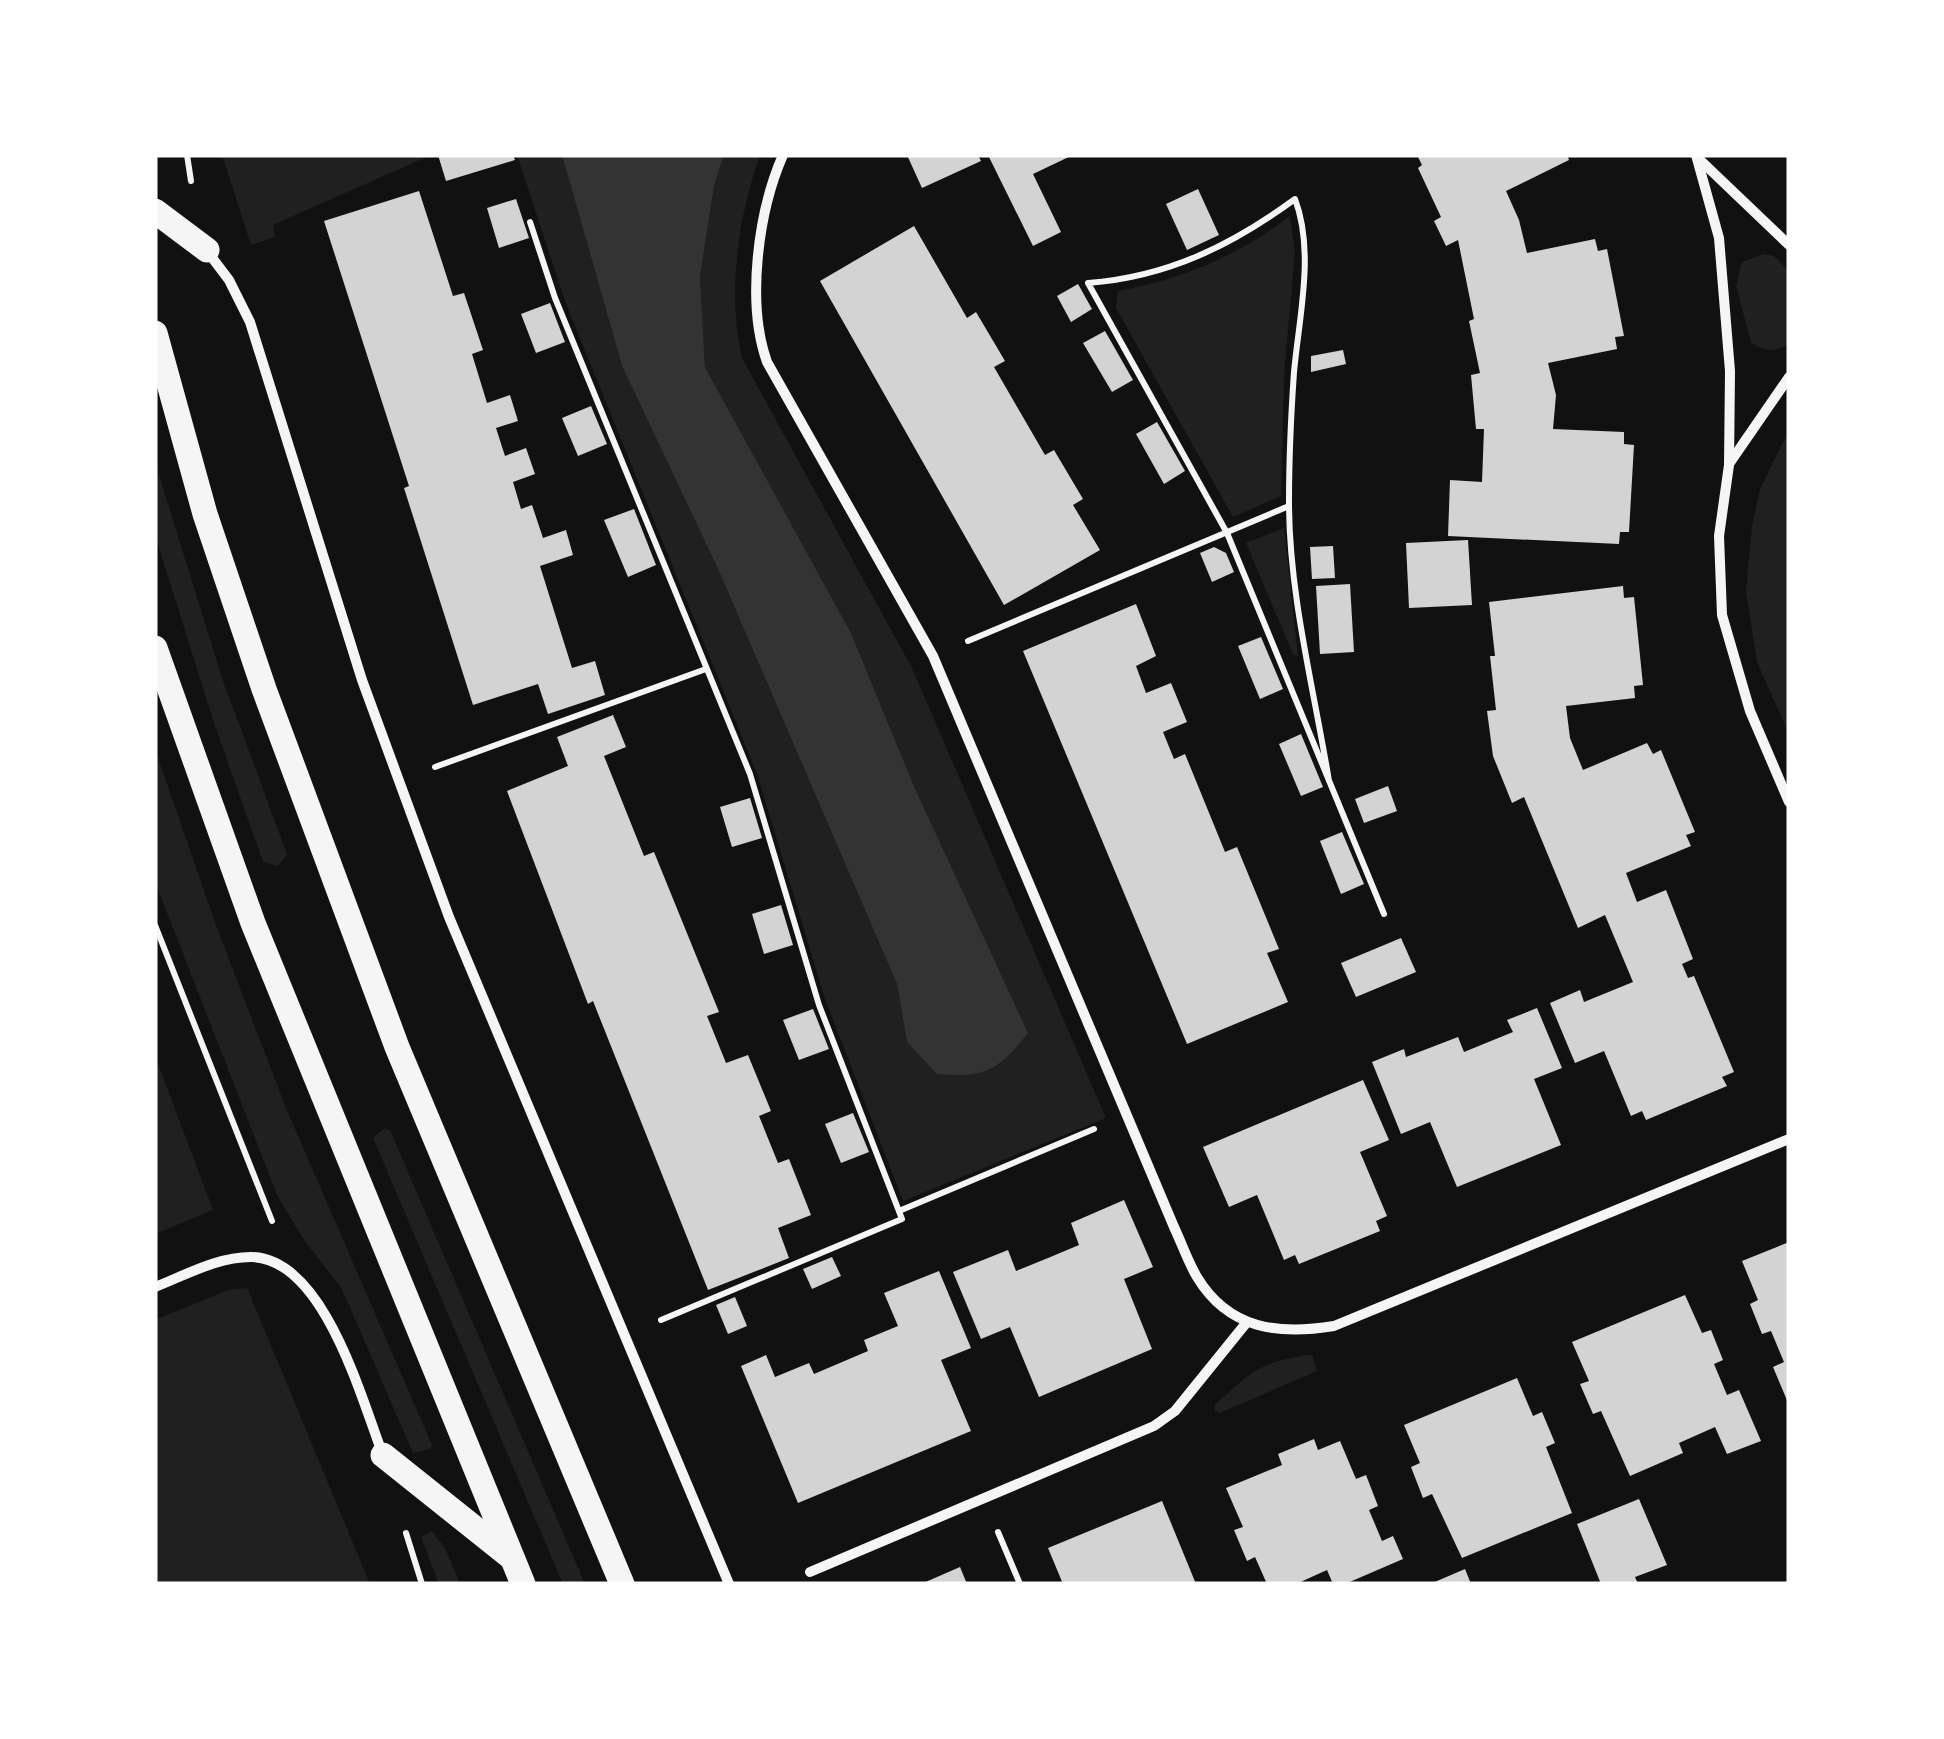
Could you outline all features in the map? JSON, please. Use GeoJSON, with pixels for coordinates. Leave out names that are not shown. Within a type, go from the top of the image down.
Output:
{"type":"FeatureCollection","features":[{"type":"Feature","properties":{"kind":"main road"},"geometry":{"type":"LineString","coordinates":[[155,211],[207,250]]}},
{"type":"Feature","properties":{"kind":"main road"},"geometry":{"type":"LineString","coordinates":[[155,333],[206,514],[264,689],[396,1047],[622,1584]]}},
{"type":"Feature","properties":{"kind":"main road"},"geometry":{"type":"LineString","coordinates":[[155,648],[253,923],[523,1584]]}},
{"type":"Feature","properties":{"kind":"main road"},"geometry":{"type":"LineString","coordinates":[[383,1455],[514,1558]]}},
{"type":"Feature","properties":{"kind":"street"},"geometry":{"type":"LineString","coordinates":[[782,155],[772,178],[764,216],[756,308],[762,349],[933,656],[1198,1279],[1220,1302],[1247,1322],[1272,1330],[1298,1332],[1334,1326],[1789,1139]]}},
{"type":"Feature","properties":{"kind":"street"},"geometry":{"type":"LineString","coordinates":[[1698,157],[1789,246]]}},
{"type":"Feature","properties":{"kind":"street"},"geometry":{"type":"LineString","coordinates":[[1698,157],[1719,238],[1730,371],[1729,465],[1719,536],[1722,614],[1750,711],[1789,802]]}},
{"type":"Feature","properties":{"kind":"street"},"geometry":{"type":"LineString","coordinates":[[207,250],[229,280],[250,322],[351,646],[448,917],[728,1584]]}},
{"type":"Feature","properties":{"kind":"street"},"geometry":{"type":"LineString","coordinates":[[1729,465],[1789,378]]}},
{"type":"Feature","properties":{"kind":"street"},"geometry":{"type":"LineString","coordinates":[[155,1288],[234,1258],[255,1257],[293,1271],[317,1298],[336,1335],[383,1455]]}},
{"type":"Feature","properties":{"kind":"street"},"geometry":{"type":"LineString","coordinates":[[810,1572],[1154,1426],[1176,1411],[1247,1322]]}},
{"type":"Feature","properties":{"kind":"path"},"geometry":{"type":"LineString","coordinates":[[1329,781],[1302,627],[1289,506],[1304,249],[1302,217],[1295,199],[1234,242],[1202,256],[1140,275],[1088,283],[1227,533],[1329,781],[1384,914]]}},
{"type":"Feature","properties":{"kind":"path"},"geometry":{"type":"LineString","coordinates":[[530,222],[555,298],[750,774],[819,1006],[902,1219],[622,1336]]}},
{"type":"Feature","properties":{"kind":"path"},"geometry":{"type":"LineString","coordinates":[[987,633],[1289,506]]}},
{"type":"Feature","properties":{"kind":"path"},"geometry":{"type":"LineString","coordinates":[[440,765],[706,669]]}},
{"type":"Feature","properties":{"kind":"path"},"geometry":{"type":"LineString","coordinates":[[155,925],[293,1271]]}},
{"type":"Feature","properties":{"kind":"path"},"geometry":{"type":"LineString","coordinates":[[899,1211],[1128,1116]]}},
{"type":"Feature","properties":{"kind":"path"},"geometry":{"type":"LineString","coordinates":[[984,1499],[1020,1584]]}},
{"type":"Feature","properties":{"kind":"shaded area"},"geometry":{"type":"Polygon","coordinates":[[[222,155],[431,155],[273,225],[275,237],[251,245],[222,155]]]}},
{"type":"Feature","properties":{"kind":"shaded area"},"geometry":{"type":"Polygon","coordinates":[[[517,155],[562,155],[622,366],[718,569],[897,984],[907,1042],[916,791],[851,633],[705,367],[700,277],[714,186],[724,155],[760,155],[737,256],[735,308],[742,358],[912,668],[1106,1118],[903,1201],[825,999],[757,774],[566,304],[517,155]]]}},
{"type":"Feature","properties":{"kind":"shaded area"},"geometry":{"type":"Polygon","coordinates":[[[562,155],[724,155],[714,186],[700,277],[705,367],[851,633],[916,791],[1028,1033],[1008,1056],[989,1069],[967,1075],[937,1074],[907,1042],[897,984],[718,569],[622,366],[562,155]]]}},
{"type":"Feature","properties":{"kind":"shaded area"},"geometry":{"type":"Polygon","coordinates":[[[1290,216],[1295,253],[1284,375],[1281,496],[1233,517],[1116,308],[1118,291],[1208,264],[1250,243],[1290,216]]]}},
{"type":"Feature","properties":{"kind":"shaded area"},"geometry":{"type":"Polygon","coordinates":[[[1763,254],[1774,256],[1789,271],[1789,343],[1774,350],[1751,342],[1736,286],[1742,262],[1763,254]]]}},
{"type":"Feature","properties":{"kind":"shaded area"},"geometry":{"type":"Polygon","coordinates":[[[1789,430],[1789,734],[1757,662],[1746,591],[1760,489],[1789,430]]]}},
{"type":"Feature","properties":{"kind":"shaded area"},"geometry":{"type":"Polygon","coordinates":[[[155,462],[222,678],[287,854],[278,866],[263,862],[155,535],[155,462]]]}},
{"type":"Feature","properties":{"kind":"shaded area"},"geometry":{"type":"Polygon","coordinates":[[[1284,528],[1298,657],[1293,654],[1246,543],[1284,528]]]}},
{"type":"Feature","properties":{"kind":"shaded area"},"geometry":{"type":"Polygon","coordinates":[[[155,749],[217,928],[286,1108],[432,1445],[430,1449],[413,1453],[342,1289],[304,1240],[278,1197],[155,882],[155,749]]]}},
{"type":"Feature","properties":{"kind":"shaded area"},"geometry":{"type":"Polygon","coordinates":[[[155,1056],[213,1210],[155,1234],[155,1056]]]}},
{"type":"Feature","properties":{"kind":"shaded area"},"geometry":{"type":"Polygon","coordinates":[[[385,1128],[390,1130],[585,1584],[563,1584],[373,1138],[385,1128]]]}},
{"type":"Feature","properties":{"kind":"shaded area"},"geometry":{"type":"Polygon","coordinates":[[[247,1288],[370,1584],[155,1584],[155,1320],[228,1290],[247,1288]]]}},
{"type":"Feature","properties":{"kind":"shaded area"},"geometry":{"type":"Polygon","coordinates":[[[1312,1355],[1317,1371],[1220,1413],[1215,1411],[1214,1406],[1257,1370],[1281,1360],[1312,1355]]]}},
{"type":"Feature","properties":{"kind":"shaded area"},"geometry":{"type":"Polygon","coordinates":[[[432,1531],[445,1548],[460,1584],[439,1584],[421,1537],[432,1531]]]}},
{"type":"Feature","properties":{"kind":"building"},"geometry":{"type":"Polygon","coordinates":[[[438,155],[513,155],[515,160],[446,181],[438,155]]]}},
{"type":"Feature","properties":{"kind":"building"},"geometry":{"type":"Polygon","coordinates":[[[907,155],[978,155],[981,161],[922,188],[907,155]]]}},
{"type":"Feature","properties":{"kind":"building"},"geometry":{"type":"Polygon","coordinates":[[[988,155],[1073,155],[1033,174],[1061,232],[1033,246],[988,155]]]}},
{"type":"Feature","properties":{"kind":"building"},"geometry":{"type":"Polygon","coordinates":[[[1417,155],[1567,155],[1569,160],[1506,191],[1519,220],[1527,253],[1595,239],[1598,251],[1607,249],[1624,336],[1615,337],[1617,349],[1548,363],[1556,395],[1553,429],[1624,432],[1624,444],[1634,445],[1629,532],[1620,532],[1619,544],[1448,536],[1450,480],[1482,482],[1484,429],[1476,429],[1471,375],[1480,373],[1458,240],[1446,246],[1434,221],[1441,217],[1418,168],[1422,165],[1417,155]]]}},
{"type":"Feature","properties":{"kind":"building"},"geometry":{"type":"Polygon","coordinates":[[[1198,189],[1219,235],[1187,250],[1166,204],[1198,189]]]}},
{"type":"Feature","properties":{"kind":"building"},"geometry":{"type":"Polygon","coordinates":[[[419,191],[453,296],[464,293],[483,350],[472,354],[487,403],[510,395],[518,421],[496,428],[505,456],[526,448],[535,474],[513,482],[521,509],[532,505],[543,538],[566,530],[573,555],[540,566],[572,668],[595,661],[605,695],[548,714],[538,684],[473,705],[404,488],[409,486],[324,221],[419,191]]]}},
{"type":"Feature","properties":{"kind":"building"},"geometry":{"type":"Polygon","coordinates":[[[516,199],[529,238],[499,248],[487,208],[516,199]]]}},
{"type":"Feature","properties":{"kind":"building"},"geometry":{"type":"Polygon","coordinates":[[[914,226],[967,318],[976,312],[1005,361],[994,367],[1045,455],[1054,450],[1083,499],[1073,505],[1100,550],[1004,605],[820,281],[914,226]]]}},
{"type":"Feature","properties":{"kind":"building"},"geometry":{"type":"Polygon","coordinates":[[[1078,284],[1092,309],[1071,322],[1057,296],[1078,284]]]}},
{"type":"Feature","properties":{"kind":"building"},"geometry":{"type":"Polygon","coordinates":[[[550,303],[565,342],[536,353],[521,314],[550,303]]]}},
{"type":"Feature","properties":{"kind":"building"},"geometry":{"type":"Polygon","coordinates":[[[1105,331],[1133,380],[1112,392],[1083,343],[1105,331]]]}},
{"type":"Feature","properties":{"kind":"building"},"geometry":{"type":"Polygon","coordinates":[[[1343,350],[1346,364],[1311,372],[1311,356],[1343,350]]]}},
{"type":"Feature","properties":{"kind":"building"},"geometry":{"type":"Polygon","coordinates":[[[591,406],[607,444],[578,456],[562,418],[591,406]]]}},
{"type":"Feature","properties":{"kind":"building"},"geometry":{"type":"Polygon","coordinates":[[[1157,422],[1185,471],[1164,484],[1136,434],[1157,422]]]}},
{"type":"Feature","properties":{"kind":"building"},"geometry":{"type":"Polygon","coordinates":[[[634,509],[656,565],[628,577],[604,520],[634,509]]]}},
{"type":"Feature","properties":{"kind":"building"},"geometry":{"type":"Polygon","coordinates":[[[1468,540],[1472,605],[1409,608],[1406,543],[1468,540]]]}},
{"type":"Feature","properties":{"kind":"building"},"geometry":{"type":"Polygon","coordinates":[[[1333,546],[1335,578],[1312,579],[1310,547],[1333,546]]]}},
{"type":"Feature","properties":{"kind":"building"},"geometry":{"type":"Polygon","coordinates":[[[1214,547],[1226,553],[1234,572],[1212,582],[1200,553],[1214,547]]]}},
{"type":"Feature","properties":{"kind":"building"},"geometry":{"type":"Polygon","coordinates":[[[1350,584],[1354,652],[1320,654],[1316,586],[1350,584]]]}},
{"type":"Feature","properties":{"kind":"building"},"geometry":{"type":"Polygon","coordinates":[[[1623,586],[1624,598],[1634,597],[1643,685],[1634,686],[1635,698],[1566,706],[1570,738],[1583,770],[1647,743],[1653,754],[1661,750],[1695,832],[1686,835],[1691,846],[1626,873],[1637,902],[1666,890],[1693,959],[1682,964],[1688,978],[1694,976],[1734,1072],[1722,1077],[1727,1086],[1646,1120],[1642,1111],[1631,1116],[1604,1051],[1575,1063],[1550,1003],[1580,990],[1584,1002],[1633,982],[1605,915],[1578,928],[1524,797],[1512,803],[1493,756],[1487,711],[1496,710],[1489,602],[1623,586]]]}},
{"type":"Feature","properties":{"kind":"building"},"geometry":{"type":"Polygon","coordinates":[[[1136,604],[1156,656],[1136,666],[1146,693],[1171,683],[1187,722],[1163,732],[1174,759],[1185,754],[1225,852],[1237,847],[1279,949],[1267,953],[1288,1002],[1187,1044],[1023,651],[1136,604]]]}},
{"type":"Feature","properties":{"kind":"building"},"geometry":{"type":"Polygon","coordinates":[[[1261,637],[1283,689],[1260,699],[1238,646],[1261,637]]]}},
{"type":"Feature","properties":{"kind":"building"},"geometry":{"type":"Polygon","coordinates":[[[613,715],[626,747],[604,756],[644,856],[654,852],[719,1012],[707,1016],[726,1063],[748,1055],[771,1111],[759,1116],[778,1163],[789,1159],[811,1215],[778,1228],[789,1258],[708,1290],[593,1001],[588,1004],[507,791],[568,766],[557,737],[613,715]]]}},
{"type":"Feature","properties":{"kind":"building"},"geometry":{"type":"Polygon","coordinates":[[[1301,734],[1323,787],[1301,796],[1279,744],[1301,734]]]}},
{"type":"Feature","properties":{"kind":"building"},"geometry":{"type":"Polygon","coordinates":[[[1388,786],[1397,811],[1364,823],[1355,799],[1388,786]]]}},
{"type":"Feature","properties":{"kind":"building"},"geometry":{"type":"Polygon","coordinates":[[[750,798],[762,838],[732,847],[720,807],[750,798]]]}},
{"type":"Feature","properties":{"kind":"building"},"geometry":{"type":"Polygon","coordinates":[[[1342,832],[1364,884],[1341,894],[1320,841],[1342,832]]]}},
{"type":"Feature","properties":{"kind":"building"},"geometry":{"type":"Polygon","coordinates":[[[781,905],[793,945],[764,954],[752,914],[781,905]]]}},
{"type":"Feature","properties":{"kind":"building"},"geometry":{"type":"Polygon","coordinates":[[[1401,938],[1416,972],[1356,997],[1341,963],[1401,938]]]}},
{"type":"Feature","properties":{"kind":"building"},"geometry":{"type":"Polygon","coordinates":[[[1537,1008],[1562,1068],[1534,1079],[1561,1145],[1457,1187],[1430,1122],[1401,1134],[1372,1062],[1404,1049],[1406,1057],[1458,1037],[1464,1052],[1513,1032],[1507,1020],[1537,1008]]]}},
{"type":"Feature","properties":{"kind":"building"},"geometry":{"type":"Polygon","coordinates":[[[813,1009],[829,1049],[799,1060],[783,1020],[813,1009]]]}},
{"type":"Feature","properties":{"kind":"building"},"geometry":{"type":"Polygon","coordinates":[[[1363,1080],[1389,1140],[1360,1152],[1387,1216],[1376,1221],[1380,1231],[1299,1264],[1295,1255],[1284,1260],[1257,1195],[1229,1207],[1203,1147],[1363,1080]]]}},
{"type":"Feature","properties":{"kind":"building"},"geometry":{"type":"Polygon","coordinates":[[[853,1113],[869,1152],[841,1163],[825,1124],[853,1113]]]}},
{"type":"Feature","properties":{"kind":"building"},"geometry":{"type":"Polygon","coordinates":[[[1124,1200],[1153,1267],[1124,1279],[1152,1349],[1039,1397],[1010,1327],[981,1339],[953,1272],[1008,1250],[1016,1271],[1079,1245],[1071,1223],[1124,1200]]]}},
{"type":"Feature","properties":{"kind":"building"},"geometry":{"type":"Polygon","coordinates":[[[1789,1242],[1789,1405],[1773,1367],[1784,1362],[1771,1331],[1762,1334],[1750,1304],[1758,1300],[1742,1261],[1789,1242]]]}},
{"type":"Feature","properties":{"kind":"building"},"geometry":{"type":"Polygon","coordinates":[[[832,1257],[841,1276],[812,1289],[803,1269],[832,1257]]]}},
{"type":"Feature","properties":{"kind":"building"},"geometry":{"type":"Polygon","coordinates":[[[939,1271],[971,1348],[941,1360],[971,1431],[798,1503],[741,1366],[766,1355],[775,1377],[809,1363],[814,1374],[868,1351],[864,1340],[898,1326],[884,1293],[939,1271]]]}},
{"type":"Feature","properties":{"kind":"building"},"geometry":{"type":"Polygon","coordinates":[[[1685,1295],[1702,1333],[1711,1330],[1723,1360],[1714,1364],[1727,1395],[1739,1390],[1761,1441],[1727,1454],[1715,1427],[1679,1443],[1683,1453],[1630,1476],[1601,1411],[1593,1414],[1580,1384],[1589,1381],[1572,1342],[1685,1295]]]}},
{"type":"Feature","properties":{"kind":"building"},"geometry":{"type":"Polygon","coordinates":[[[735,1297],[747,1326],[728,1334],[716,1305],[735,1297]]]}},
{"type":"Feature","properties":{"kind":"building"},"geometry":{"type":"Polygon","coordinates":[[[1517,1378],[1533,1416],[1542,1412],[1555,1443],[1546,1447],[1572,1513],[1462,1558],[1432,1494],[1423,1498],[1411,1467],[1420,1463],[1404,1425],[1517,1378]]]}},
{"type":"Feature","properties":{"kind":"building"},"geometry":{"type":"Polygon","coordinates":[[[1314,1439],[1318,1450],[1340,1441],[1356,1479],[1366,1475],[1378,1506],[1369,1510],[1382,1541],[1393,1536],[1403,1559],[1345,1584],[1333,1584],[1327,1570],[1296,1584],[1267,1584],[1255,1557],[1247,1561],[1234,1530],[1243,1527],[1226,1488],[1282,1465],[1278,1454],[1314,1439]]]}},
{"type":"Feature","properties":{"kind":"building"},"geometry":{"type":"Polygon","coordinates":[[[1639,1499],[1667,1565],[1635,1577],[1638,1584],[1601,1584],[1577,1524],[1639,1499]]]}},
{"type":"Feature","properties":{"kind":"building"},"geometry":{"type":"Polygon","coordinates":[[[1162,1501],[1196,1584],[1063,1584],[1048,1548],[1162,1501]]]}},
{"type":"Feature","properties":{"kind":"building"},"geometry":{"type":"Polygon","coordinates":[[[960,1567],[967,1584],[921,1584],[960,1567]]]}},
{"type":"Feature","properties":{"kind":"building"},"geometry":{"type":"Polygon","coordinates":[[[1465,1569],[1471,1584],[1430,1584],[1465,1569]]]}}]}
